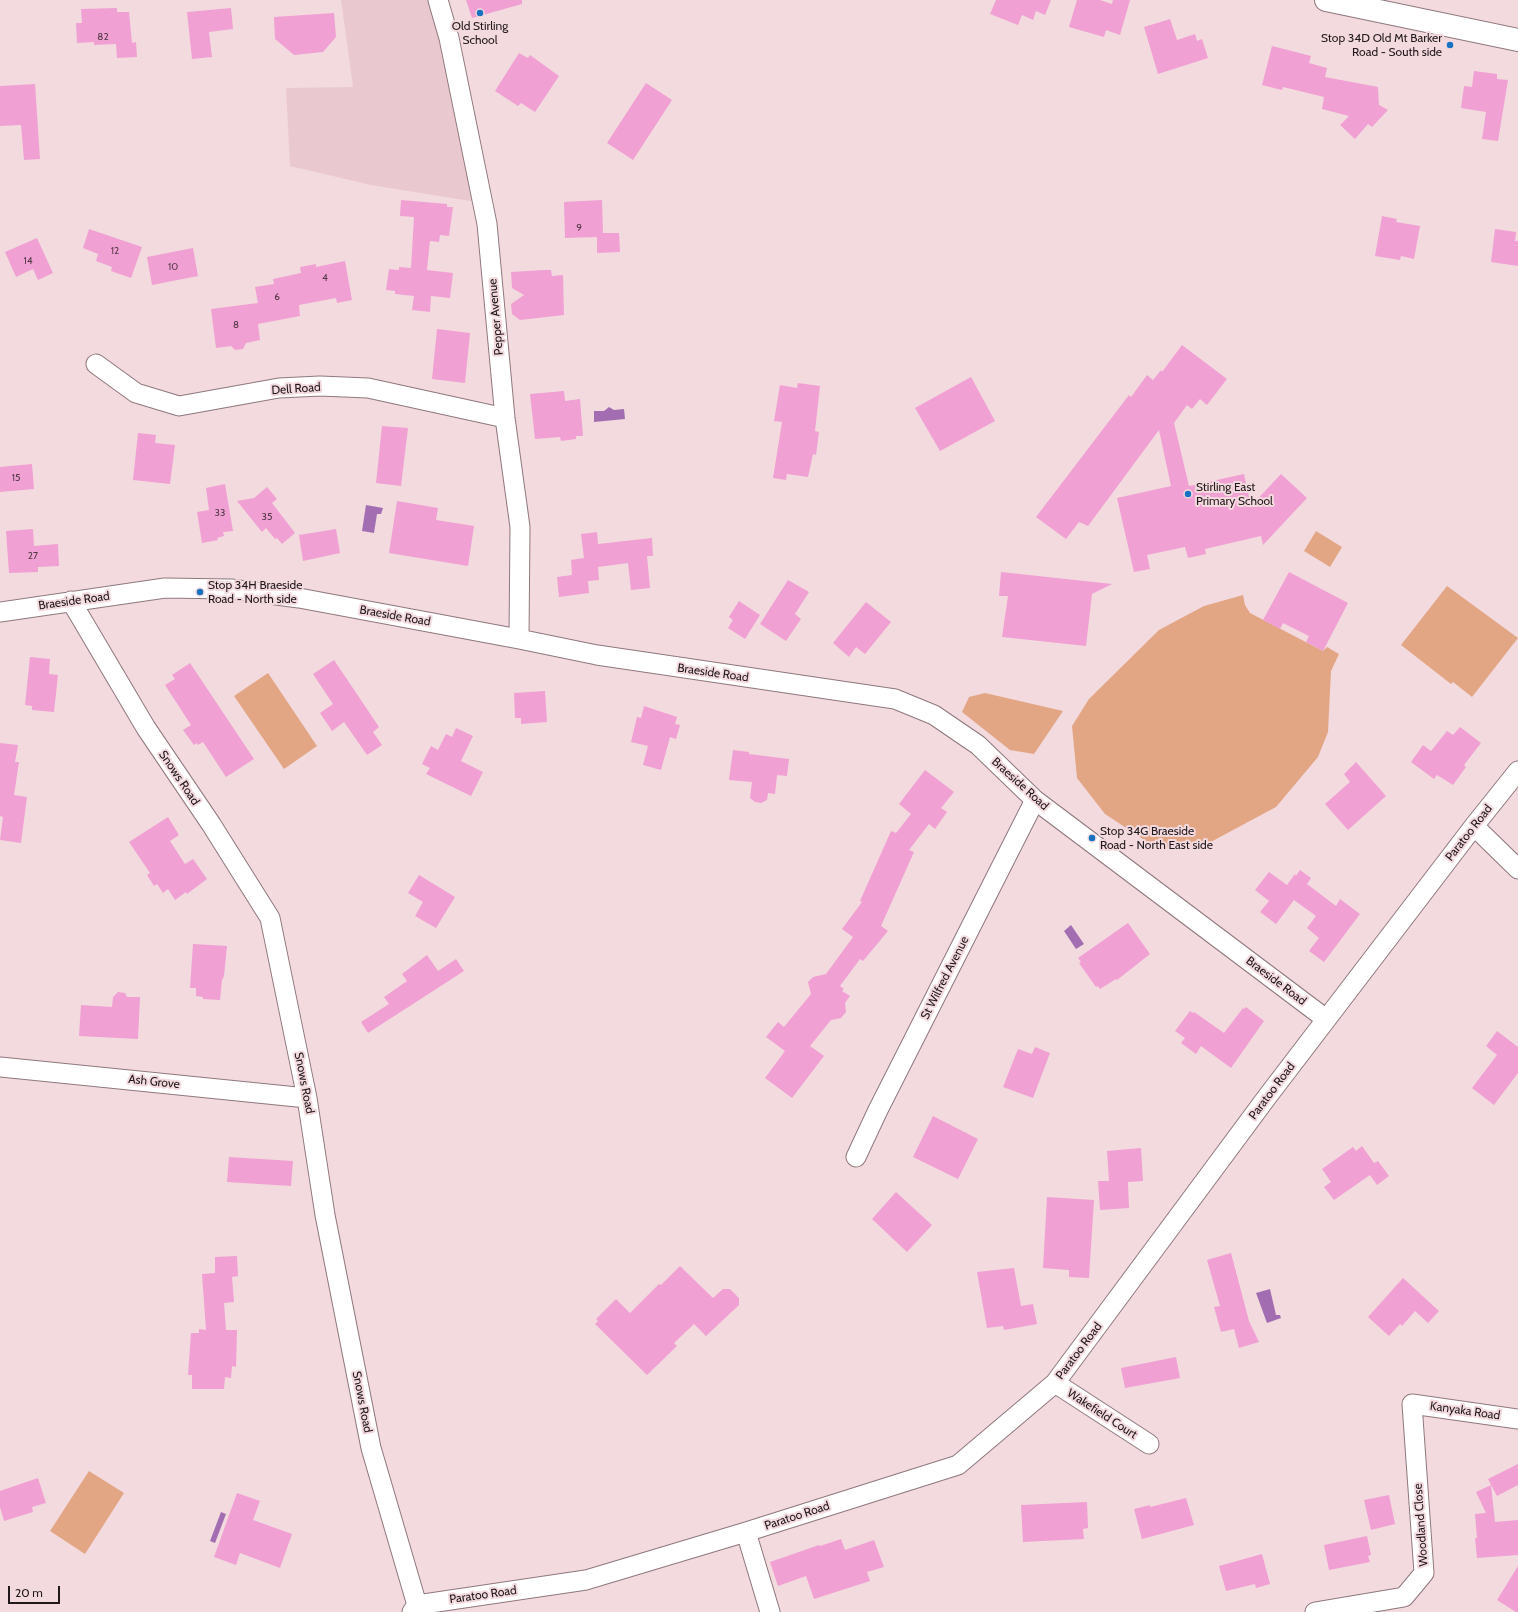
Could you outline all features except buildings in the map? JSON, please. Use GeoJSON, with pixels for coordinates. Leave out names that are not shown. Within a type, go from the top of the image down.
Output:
{"type":"FeatureCollection","features":[{"type":"Feature","properties":{"kind":"main road"},"geometry":{"type":"LineString","coordinates":[[1326,0],[1518,40]]}},
{"type":"Feature","properties":{"kind":"street","name":"Pepper Avenue"},"geometry":{"type":"LineString","coordinates":[[438,0],[449,38],[487,224],[505,418],[520,527],[519,639]]}},
{"type":"Feature","properties":{"kind":"street","name":"Dell Road"},"geometry":{"type":"LineString","coordinates":[[96,364],[136,393],[179,406],[279,388],[320,386],[368,388],[505,418]]}},
{"type":"Feature","properties":{"kind":"street","name":"Braeside Road"},"geometry":{"type":"LineString","coordinates":[[0,612],[164,588],[230,589],[299,598],[604,656],[895,699],[934,715],[978,745],[1035,800],[1326,1019]]}},
{"type":"Feature","properties":{"kind":"street","name":"Snows Road"},"geometry":{"type":"LineString","coordinates":[[71,601],[146,728],[211,824],[270,918],[307,1098],[325,1216],[371,1448],[414,1608]]}},
{"type":"Feature","properties":{"kind":"street","name":"Paratoo Road"},"geometry":{"type":"LineString","coordinates":[[414,1608],[586,1580],[746,1532],[958,1465],[1055,1383],[1326,1019],[1518,771]]}},
{"type":"Feature","properties":{"kind":"street","name":"St Wilfred Avenue"},"geometry":{"type":"LineString","coordinates":[[856,1157],[878,1110],[1035,800]]}},
{"type":"Feature","properties":{"kind":"street"},"geometry":{"type":"LineString","coordinates":[[1474,826],[1518,869]]}},
{"type":"Feature","properties":{"kind":"street","name":"Ash Grove"},"geometry":{"type":"LineString","coordinates":[[0,1067],[307,1098]]}},
{"type":"Feature","properties":{"kind":"street","name":"Wakefield Court"},"geometry":{"type":"LineString","coordinates":[[1055,1383],[1150,1444]]}},
{"type":"Feature","properties":{"kind":"street","name":"Kanyaka Road"},"geometry":{"type":"LineString","coordinates":[[1412,1404],[1518,1419]]}},
{"type":"Feature","properties":{"kind":"street","name":"Woodland Close"},"geometry":{"type":"LineString","coordinates":[[1315,1612],[1404,1597],[1424,1573],[1412,1404]]}},
{"type":"Feature","properties":{"kind":"street"},"geometry":{"type":"LineString","coordinates":[[746,1532],[770,1612]]}},
{"type":"Feature","properties":{"kind":"shaded area"},"geometry":{"type":"Polygon","coordinates":[[[341,0],[438,0],[483,203],[371,185],[290,166],[286,88],[353,87],[341,0]]]}},
{"type":"Feature","properties":{"kind":"shaded area"},"geometry":{"type":"Polygon","coordinates":[[[609,407],[614,410],[624,409],[625,419],[594,422],[594,411],[604,411],[609,407]]]}},
{"type":"Feature","properties":{"kind":"shaded area"},"geometry":{"type":"Polygon","coordinates":[[[366,505],[383,508],[381,514],[377,514],[374,533],[362,531],[366,505]]]}},
{"type":"Feature","properties":{"kind":"shaded area"},"geometry":{"type":"Polygon","coordinates":[[[1316,531],[1342,547],[1330,567],[1304,551],[1316,531]]]}},
{"type":"Feature","properties":{"kind":"shaded area"},"geometry":{"type":"Polygon","coordinates":[[[1447,586],[1518,638],[1472,697],[1453,682],[1451,684],[1401,645],[1447,586]]]}},
{"type":"Feature","properties":{"kind":"shaded area"},"geometry":{"type":"Polygon","coordinates":[[[1243,595],[1245,605],[1250,613],[1323,651],[1327,647],[1339,654],[1331,671],[1328,732],[1318,757],[1276,807],[1207,844],[1158,849],[1105,814],[1077,778],[1072,726],[1089,699],[1159,630],[1204,606],[1243,595]]]}},
{"type":"Feature","properties":{"kind":"shaded area"},"geometry":{"type":"Polygon","coordinates":[[[268,673],[317,746],[284,769],[234,696],[268,673]]]}},
{"type":"Feature","properties":{"kind":"shaded area"},"geometry":{"type":"Polygon","coordinates":[[[985,693],[1063,711],[1034,754],[1010,750],[962,712],[969,697],[985,693]]]}},
{"type":"Feature","properties":{"kind":"shaded area"},"geometry":{"type":"Polygon","coordinates":[[[1071,925],[1084,944],[1076,949],[1064,931],[1071,925]]]}},
{"type":"Feature","properties":{"kind":"shaded area"},"geometry":{"type":"Polygon","coordinates":[[[1270,1289],[1276,1315],[1280,1315],[1281,1318],[1267,1323],[1256,1293],[1270,1289]]]}},
{"type":"Feature","properties":{"kind":"shaded area"},"geometry":{"type":"Polygon","coordinates":[[[89,1471],[124,1493],[85,1554],[50,1531],[89,1471]]]}},
{"type":"Feature","properties":{"kind":"shaded area"},"geometry":{"type":"Polygon","coordinates":[[[221,1512],[226,1514],[215,1543],[210,1541],[221,1512]]]}},
{"type":"Feature","properties":{"kind":"place","name":"Old Stirling School"},"geometry":{"type":"Point","coordinates":[480,13]}},
{"type":"Feature","properties":{"kind":"place","name":"Stop 34D Old Mt Barker Road - South side"},"geometry":{"type":"Point","coordinates":[1450,45]}},
{"type":"Feature","properties":{"kind":"place","name":"Stirling East Primary School"},"geometry":{"type":"Point","coordinates":[1188,494]}},
{"type":"Feature","properties":{"kind":"place","name":"Stop 34H Braeside Road - North side"},"geometry":{"type":"Point","coordinates":[200,592]}},
{"type":"Feature","properties":{"kind":"place","name":"Stop 34G Braeside Road - North East side"},"geometry":{"type":"Point","coordinates":[1092,838]}}]}
